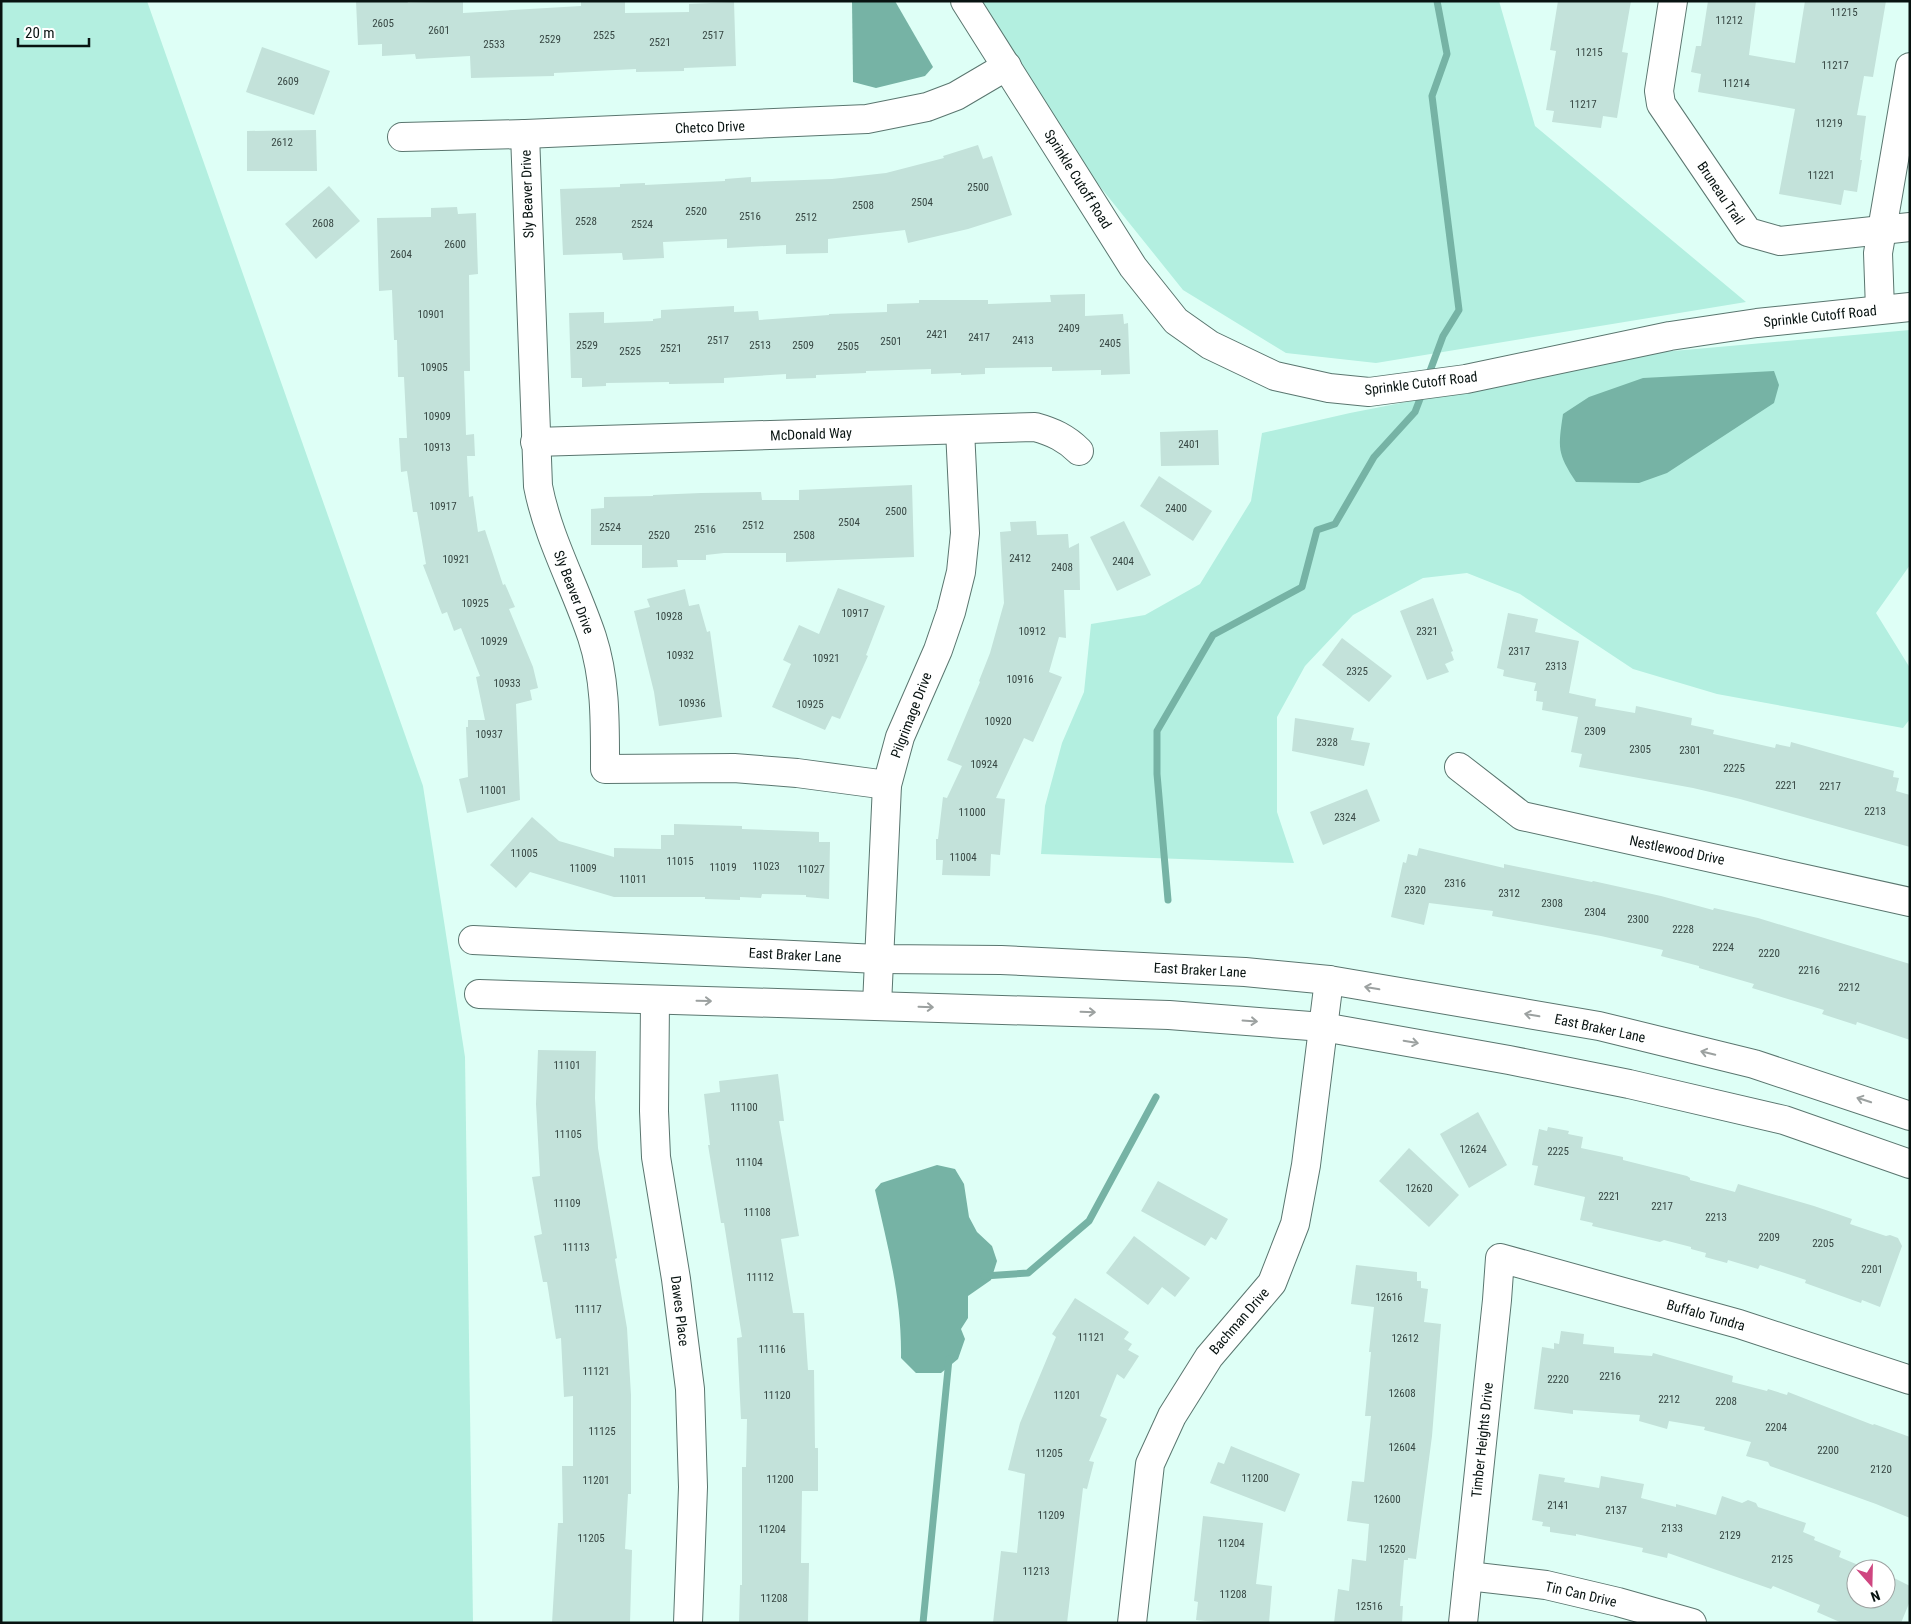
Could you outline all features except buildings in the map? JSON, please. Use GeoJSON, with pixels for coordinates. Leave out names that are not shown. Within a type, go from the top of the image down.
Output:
{"type":"FeatureCollection","features":[{"type":"Feature","properties":{"kind":"street","name":"Sprinkle Cutoff Road"},"geometry":{"type":"LineString","coordinates":[[965,1],[1133,267],[1176,321],[1210,345],[1275,376],[1329,388],[1369,392],[1466,379],[1670,336],[1758,323],[1910,307]]}},
{"type":"Feature","properties":{"kind":"street","name":"Bruneau Trail"},"geometry":{"type":"LineString","coordinates":[[1673,1],[1659,91],[1661,104],[1748,232],[1780,241],[1910,227]]}},
{"type":"Feature","properties":{"kind":"street","name":"Chetco Drive"},"geometry":{"type":"LineString","coordinates":[[402,137],[867,120],[927,107],[956,96],[1007,66]]}},
{"type":"Feature","properties":{"kind":"street"},"geometry":{"type":"LineString","coordinates":[[1880,309],[1878,253],[1910,67]]}},
{"type":"Feature","properties":{"kind":"street","name":"Sly Beaver Drive"},"geometry":{"type":"LineString","coordinates":[[525,134],[538,486],[545,517],[580,602],[599,664],[605,708],[605,769],[734,768],[797,773],[887,785]]}},
{"type":"Feature","properties":{"kind":"street","name":"McDonald Way"},"geometry":{"type":"LineString","coordinates":[[536,442],[1035,427],[1068,440],[1079,451]]}},
{"type":"Feature","properties":{"kind":"street","name":"Pilgrimage Drive"},"geometry":{"type":"LineString","coordinates":[[877,1005],[887,785],[900,737],[938,650],[951,612],[961,572],[965,533],[960,430]]}},
{"type":"Feature","properties":{"kind":"street","name":"Nestlewood Drive"},"geometry":{"type":"LineString","coordinates":[[1459,767],[1522,816],[1910,902]]}},
{"type":"Feature","properties":{"kind":"street","name":"East Braker Lane"},"geometry":{"type":"LineString","coordinates":[[473,940],[878,959],[1020,961],[1245,972],[1329,980],[1599,1026],[1754,1064],[1910,1116]]}},
{"type":"Feature","properties":{"kind":"street","name":"Bachman Drive"},"geometry":{"type":"LineString","coordinates":[[1132,1623],[1150,1464],[1172,1416],[1209,1357],[1272,1283],[1295,1224],[1306,1165],[1329,980]]}},
{"type":"Feature","properties":{"kind":"street"},"geometry":{"type":"LineString","coordinates":[[479,994],[1169,1015],[1323,1027],[1629,1084],[1784,1120],[1910,1164]]}},
{"type":"Feature","properties":{"kind":"street","name":"Dawes Place"},"geometry":{"type":"LineString","coordinates":[[655,1000],[654,1111],[656,1157],[676,1279],[690,1389],[692,1487],[688,1623]]}},
{"type":"Feature","properties":{"kind":"street","name":"Buffalo Tundra"},"geometry":{"type":"LineString","coordinates":[[1500,1258],[1739,1324],[1910,1379]]}},
{"type":"Feature","properties":{"kind":"street","name":"Timber Heights Drive"},"geometry":{"type":"LineString","coordinates":[[1463,1623],[1500,1258]]}},
{"type":"Feature","properties":{"kind":"street","name":"Tin Can Drive"},"geometry":{"type":"LineString","coordinates":[[1468,1576],[1546,1585],[1618,1602],[1692,1623]]}},
{"type":"Feature","properties":{"kind":"shaded area"},"geometry":{"type":"Polygon","coordinates":[[[1,1],[147,1],[423,786],[465,1057],[473,1623],[1,1623],[1,1]]]}},
{"type":"Feature","properties":{"kind":"shaded area"},"geometry":{"type":"Polygon","coordinates":[[[852,1],[895,1],[933,67],[925,76],[876,88],[853,82],[852,1]]]}},
{"type":"Feature","properties":{"kind":"shaded area"},"geometry":{"type":"Polygon","coordinates":[[[951,1],[1499,1],[1535,126],[1746,302],[1376,363],[1286,353],[1183,290],[951,1]]]}},
{"type":"Feature","properties":{"kind":"shaded area"},"geometry":{"type":"Polygon","coordinates":[[[1910,330],[1910,565],[1876,613],[1910,668],[1910,719],[1903,728],[1717,694],[1633,669],[1520,594],[1467,573],[1423,578],[1353,615],[1305,666],[1277,717],[1277,812],[1294,863],[1041,854],[1045,806],[1062,743],[1084,692],[1091,624],[1145,615],[1200,584],[1251,501],[1262,433],[1350,413],[1662,352],[1910,330]]]}},
{"type":"Feature","properties":{"kind":"shaded area"},"geometry":{"type":"Polygon","coordinates":[[[1774,371],[1779,385],[1774,403],[1667,473],[1639,483],[1576,482],[1562,457],[1560,435],[1563,414],[1589,397],[1643,378],[1774,371]]]}},
{"type":"Feature","properties":{"kind":"shaded area"},"geometry":{"type":"Polygon","coordinates":[[[937,1165],[955,1169],[964,1184],[969,1217],[977,1232],[992,1246],[997,1261],[991,1280],[968,1296],[968,1318],[961,1329],[965,1339],[958,1359],[941,1373],[916,1373],[901,1358],[897,1294],[875,1190],[881,1183],[937,1165]]]}},
{"type":"Feature","properties":{"kind":"waterway"},"geometry":{"type":"LineString","coordinates":[[1427,379],[1443,336],[1459,310],[1432,96],[1447,54],[1437,1]]}},
{"type":"Feature","properties":{"kind":"waterway"},"geometry":{"type":"LineString","coordinates":[[1168,900],[1157,774],[1157,731],[1213,635],[1302,587],[1317,530],[1335,524],[1374,457],[1415,412],[1423,391]]}},
{"type":"Feature","properties":{"kind":"waterway"},"geometry":{"type":"LineString","coordinates":[[984,1276],[1028,1273],[1089,1221],[1156,1097]]}},
{"type":"Feature","properties":{"kind":"waterway"},"geometry":{"type":"LineString","coordinates":[[923,1623],[949,1359]]}}]}
